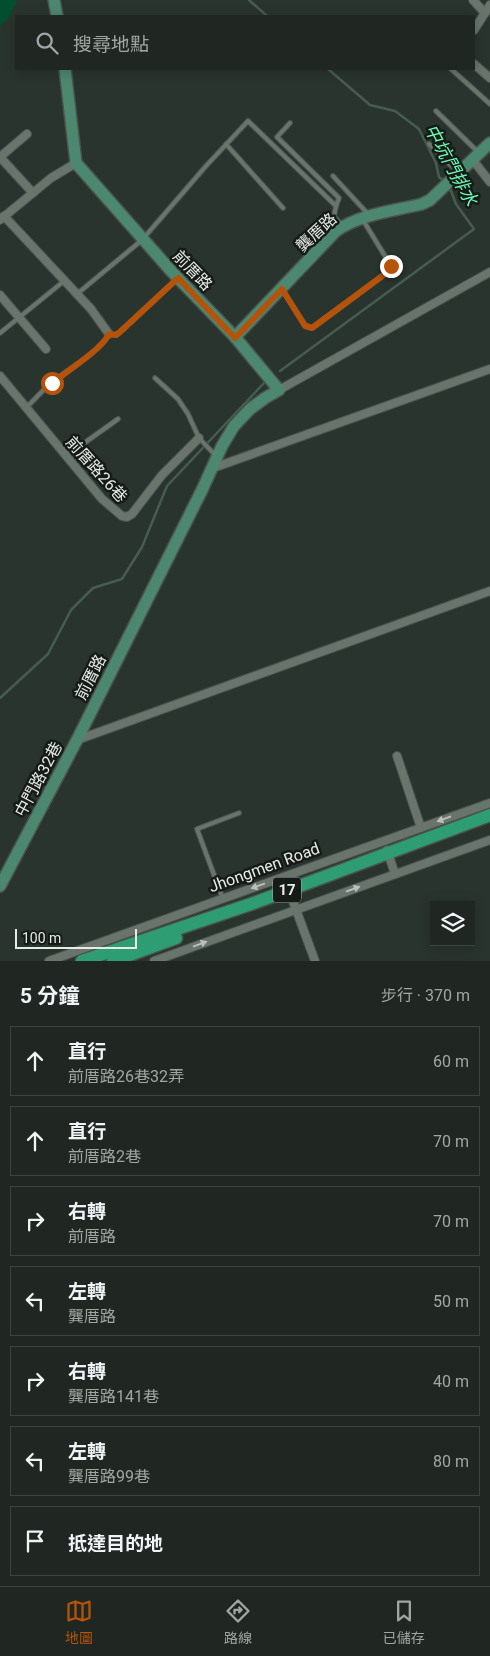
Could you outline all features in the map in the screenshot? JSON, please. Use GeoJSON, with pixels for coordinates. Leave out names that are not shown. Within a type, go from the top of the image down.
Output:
{"type":"FeatureCollection","features":[{"type":"Feature","properties":{"kind":"main road","name":"Jhongmen Road"},"geometry":{"type":"LineString","coordinates":[[113,961],[290,893],[387,851],[490,815]]}},
{"type":"Feature","properties":{"kind":"main road","name":"Jhongmen Road"},"geometry":{"type":"LineString","coordinates":[[387,851],[490,824]]}},
{"type":"Feature","properties":{"kind":"main road","name":"Jhongmen Road"},"geometry":{"type":"LineString","coordinates":[[84,958],[290,893]]}},
{"type":"Feature","properties":{"kind":"street"},"geometry":{"type":"LineString","coordinates":[[54,0],[57,15]]}},
{"type":"Feature","properties":{"kind":"street"},"geometry":{"type":"LineString","coordinates":[[473,0],[485,13]]}},
{"type":"Feature","properties":{"kind":"street"},"geometry":{"type":"LineString","coordinates":[[475,28],[490,5]]}},
{"type":"Feature","properties":{"kind":"street"},"geometry":{"type":"LineString","coordinates":[[475,65],[490,78]]}},
{"type":"Feature","properties":{"kind":"street"},"geometry":{"type":"LineString","coordinates":[[65,70],[76,163],[51,178],[2,218],[91,309],[109,334]]}},
{"type":"Feature","properties":{"kind":"street"},"geometry":{"type":"LineString","coordinates":[[27,134],[0,157],[33,193]]}},
{"type":"Feature","properties":{"kind":"street","name":"龔厝路"},"geometry":{"type":"LineString","coordinates":[[235,338],[336,232],[366,217],[422,204],[430,200],[490,144]]}},
{"type":"Feature","properties":{"kind":"street"},"geometry":{"type":"LineString","coordinates":[[476,157],[490,182]]}},
{"type":"Feature","properties":{"kind":"street","name":"前厝路"},"geometry":{"type":"LineString","coordinates":[[76,163],[142,240],[235,338],[280,390],[265,398],[234,426],[77,740]]}},
{"type":"Feature","properties":{"kind":"street"},"geometry":{"type":"LineString","coordinates":[[280,390],[490,272]]}},
{"type":"Feature","properties":{"kind":"street"},"geometry":{"type":"LineString","coordinates":[[0,295],[46,349]]}},
{"type":"Feature","properties":{"kind":"street"},"geometry":{"type":"LineString","coordinates":[[215,463],[380,410],[490,369]]}},
{"type":"Feature","properties":{"kind":"street","name":"前厝路26巷"},"geometry":{"type":"LineString","coordinates":[[0,376],[102,499],[122,516],[127,517],[132,514],[166,471],[201,440]]}},
{"type":"Feature","properties":{"kind":"street"},"geometry":{"type":"LineString","coordinates":[[77,740],[490,591]]}},
{"type":"Feature","properties":{"kind":"street","name":"中門路32巷"},"geometry":{"type":"LineString","coordinates":[[0,886],[77,740]]}},
{"type":"Feature","properties":{"kind":"street"},"geometry":{"type":"LineString","coordinates":[[397,756],[421,828]]}},
{"type":"Feature","properties":{"kind":"street","name":"Jhongmen Road"},"geometry":{"type":"LineString","coordinates":[[48,961],[84,958],[223,899],[284,877],[387,851],[421,828],[490,803]]}},
{"type":"Feature","properties":{"kind":"street"},"geometry":{"type":"LineString","coordinates":[[154,961],[490,840]]}},
{"type":"Feature","properties":{"kind":"street"},"geometry":{"type":"LineString","coordinates":[[387,851],[395,874]]}},
{"type":"Feature","properties":{"kind":"street"},"geometry":{"type":"LineString","coordinates":[[284,877],[314,961]]}},
{"type":"Feature","properties":{"kind":"lane"},"geometry":{"type":"LineString","coordinates":[[452,70],[490,104]]}},
{"type":"Feature","properties":{"kind":"lane"},"geometry":{"type":"LineString","coordinates":[[436,111],[476,157]]}},
{"type":"Feature","properties":{"kind":"lane"},"geometry":{"type":"LineString","coordinates":[[76,294],[142,240],[248,121],[336,206]]}},
{"type":"Feature","properties":{"kind":"lane"},"geometry":{"type":"LineString","coordinates":[[290,123],[277,137],[339,198],[334,216],[343,227]]}},
{"type":"Feature","properties":{"kind":"lane"},"geometry":{"type":"LineString","coordinates":[[226,144],[283,208]]}},
{"type":"Feature","properties":{"kind":"lane"},"geometry":{"type":"LineString","coordinates":[[429,144],[459,173]]}},
{"type":"Feature","properties":{"kind":"lane"},"geometry":{"type":"LineString","coordinates":[[282,289],[305,326],[315,327],[391,269],[366,217],[333,176]]}},
{"type":"Feature","properties":{"kind":"lane"},"geometry":{"type":"LineString","coordinates":[[26,408],[52,383],[86,358],[107,339],[109,334],[116,335],[120,332],[178,278]]}},
{"type":"Feature","properties":{"kind":"lane"},"geometry":{"type":"LineString","coordinates":[[0,333],[64,280]]}},
{"type":"Feature","properties":{"kind":"lane"},"geometry":{"type":"LineString","coordinates":[[155,378],[178,399],[215,463]]}},
{"type":"Feature","properties":{"kind":"lane"},"geometry":{"type":"LineString","coordinates":[[66,456],[118,419]]}},
{"type":"Feature","properties":{"kind":"lane"},"geometry":{"type":"LineString","coordinates":[[223,899],[197,829],[239,813]]}},
{"type":"Feature","properties":{"kind":"green space"},"geometry":{"type":"Polygon","coordinates":[[[0,0],[17,0],[8,19],[0,26],[0,0]]]}},
{"type":"Feature","properties":{"kind":"waterway","name":"中坑門排水"},"geometry":{"type":"LineString","coordinates":[[249,0],[266,15]]}},
{"type":"Feature","properties":{"kind":"waterway","name":"中坑門排水"},"geometry":{"type":"LineString","coordinates":[[329,70],[370,105],[395,111],[419,129],[436,163],[439,177],[445,182]]}},
{"type":"Feature","properties":{"kind":"waterway","name":"中坑門排水"},"geometry":{"type":"LineString","coordinates":[[280,371],[474,229],[456,204],[449,186]]}},
{"type":"Feature","properties":{"kind":"waterway","name":"中坑門排水"},"geometry":{"type":"LineString","coordinates":[[0,698],[48,654],[71,610],[93,588],[122,579],[142,547],[167,486],[265,382]]}},
{"type":"Feature","properties":{"kind":"route"},"geometry":{"type":"LineString","coordinates":[[52,383],[86,358],[107,339],[109,334],[116,335],[120,332],[178,278],[235,338],[282,289],[305,326],[312,328],[389,271],[391,266]]}}]}
